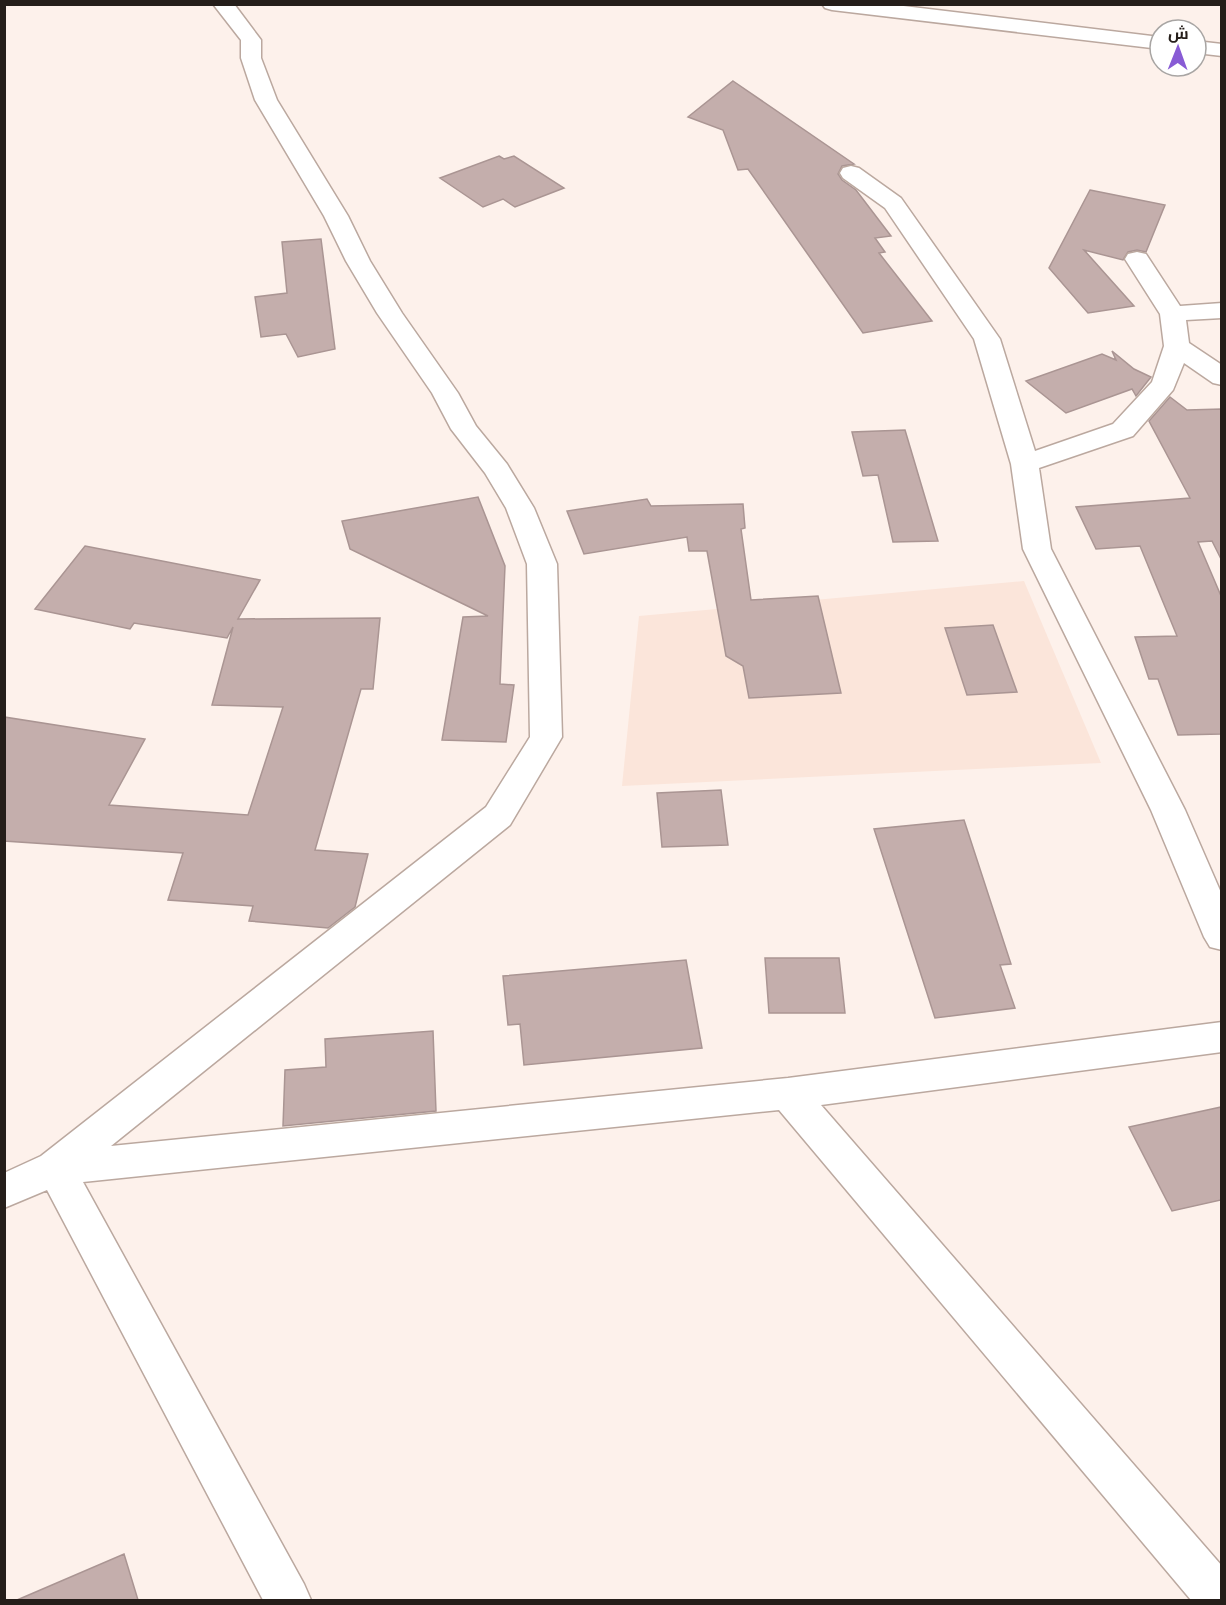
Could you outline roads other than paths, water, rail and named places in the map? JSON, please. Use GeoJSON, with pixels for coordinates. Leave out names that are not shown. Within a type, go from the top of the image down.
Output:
{"type":"FeatureCollection","features":[{"type":"Feature","properties":{"kind":"street"},"geometry":{"type":"LineString","coordinates":[[4,1191],[55,1168],[498,816],[546,737],[542,564],[520,508],[497,470],[464,429],[445,393],[390,313],[358,261],[336,216],[266,100],[251,58],[251,40],[223,4]]}},
{"type":"Feature","properties":{"kind":"street"},"geometry":{"type":"LineString","coordinates":[[832,4],[1148,42]]}},
{"type":"Feature","properties":{"kind":"street"},"geometry":{"type":"LineString","coordinates":[[851,173],[892,203],[987,339],[1025,464],[1037,549],[1168,810],[1221,937]]}},
{"type":"Feature","properties":{"kind":"street"},"geometry":{"type":"LineString","coordinates":[[1025,464],[1123,430],[1164,384],[1177,346],[1173,314],[1137,258]]}},
{"type":"Feature","properties":{"kind":"street"},"geometry":{"type":"LineString","coordinates":[[1173,314],[1221,310]]}},
{"type":"Feature","properties":{"kind":"street"},"geometry":{"type":"LineString","coordinates":[[1177,346],[1221,377]]}},
{"type":"Feature","properties":{"kind":"street"},"geometry":{"type":"LineString","coordinates":[[55,1168],[788,1094],[1221,1037]]}},
{"type":"Feature","properties":{"kind":"street"},"geometry":{"type":"LineString","coordinates":[[788,1094],[1221,1600]]}},
{"type":"Feature","properties":{"kind":"street"},"geometry":{"type":"LineString","coordinates":[[55,1168],[288,1600]]}}]}
